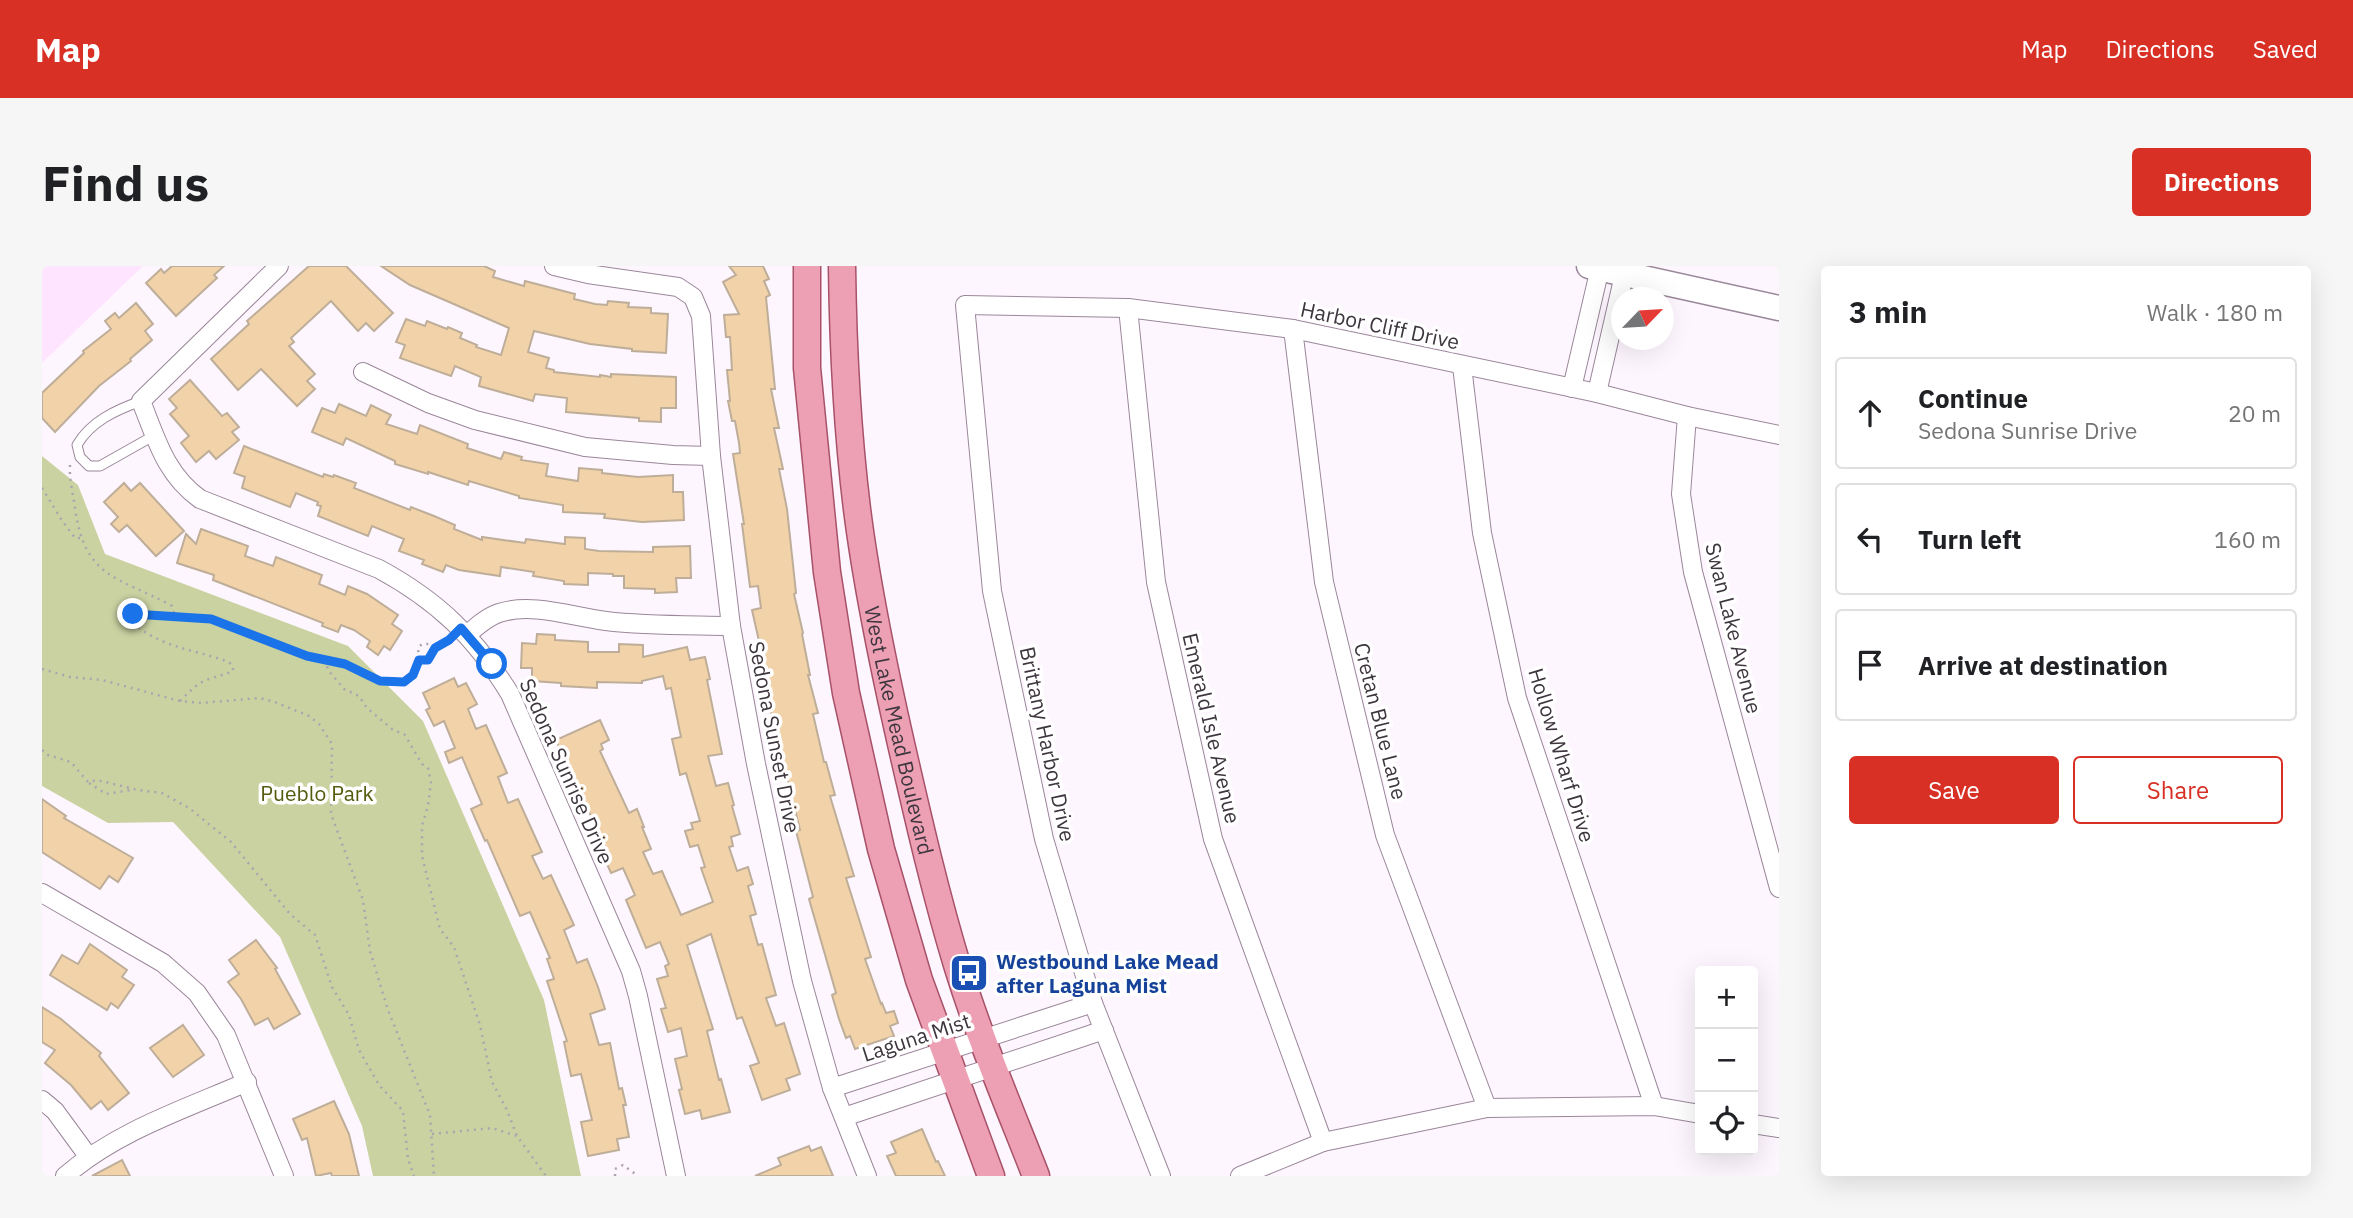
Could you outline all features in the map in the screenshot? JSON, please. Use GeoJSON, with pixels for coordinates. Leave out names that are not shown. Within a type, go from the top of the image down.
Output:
{"type":"FeatureCollection","features":[{"type":"Feature","properties":{"kind":"main road","name":"West Lake Mead Boulevard"},"geometry":{"type":"LineString","coordinates":[[807,266],[809,382],[827,572],[846,693],[881,849],[919,980],[991,1176]]}},
{"type":"Feature","properties":{"kind":"main road","name":"West Lake Mead Boulevard"},"geometry":{"type":"LineString","coordinates":[[842,266],[849,428],[865,566],[889,689],[922,836],[958,968],[982,1040],[1036,1176]]}},
{"type":"Feature","properties":{"kind":"street"},"geometry":{"type":"LineString","coordinates":[[141,401],[279,266]]}},
{"type":"Feature","properties":{"kind":"street","name":"Sedona Sunset Drive"},"geometry":{"type":"LineString","coordinates":[[554,266],[588,274],[678,287],[693,297],[701,316],[710,456],[731,626],[756,764],[799,967],[832,1087],[867,1176]]}},
{"type":"Feature","properties":{"kind":"street"},"geometry":{"type":"LineString","coordinates":[[1572,388],[1595,267],[1779,308]]}},
{"type":"Feature","properties":{"kind":"street"},"geometry":{"type":"LineString","coordinates":[[1597,393],[1624,275]]}},
{"type":"Feature","properties":{"kind":"street","name":"Harbor Cliff Drive"},"geometry":{"type":"LineString","coordinates":[[965,305],[1129,307],[1293,328],[1779,435]]}},
{"type":"Feature","properties":{"kind":"street","name":"Brittany Harbor Drive"},"geometry":{"type":"LineString","coordinates":[[965,305],[992,591],[1044,839],[1093,1003],[1161,1176]]}},
{"type":"Feature","properties":{"kind":"street","name":"Emerald Isle Avenue"},"geometry":{"type":"LineString","coordinates":[[1129,307],[1156,582],[1213,839],[1323,1142]]}},
{"type":"Feature","properties":{"kind":"street","name":"Cretan Blue Lane"},"geometry":{"type":"LineString","coordinates":[[1293,328],[1324,582],[1385,835],[1487,1108]]}},
{"type":"Feature","properties":{"kind":"street","name":"Hollow Wharf Drive"},"geometry":{"type":"LineString","coordinates":[[1462,366],[1482,533],[1517,698],[1654,1105]]}},
{"type":"Feature","properties":{"kind":"street"},"geometry":{"type":"LineString","coordinates":[[363,372],[428,403],[475,420],[585,447],[710,456]]}},
{"type":"Feature","properties":{"kind":"street","name":"Sedona Sunrise Drive"},"geometry":{"type":"LineString","coordinates":[[141,401],[169,468],[186,489],[200,499],[379,569],[407,584],[438,606],[492,664],[510,694],[631,971],[676,1176]]}},
{"type":"Feature","properties":{"kind":"street","name":"Swan Lake Avenue"},"geometry":{"type":"LineString","coordinates":[[1687,416],[1682,494],[1693,572],[1779,888]]}},
{"type":"Feature","properties":{"kind":"street"},"geometry":{"type":"LineString","coordinates":[[464,631],[500,612],[530,610],[607,621],[731,626]]}},
{"type":"Feature","properties":{"kind":"street"},"geometry":{"type":"LineString","coordinates":[[42,893],[163,963],[197,993],[226,1035],[284,1176]]}},
{"type":"Feature","properties":{"kind":"street","name":"Laguna Mist"},"geometry":{"type":"LineString","coordinates":[[832,1087],[1093,1003]]}},
{"type":"Feature","properties":{"kind":"street"},"geometry":{"type":"LineString","coordinates":[[844,1117],[1104,1030]]}},
{"type":"Feature","properties":{"kind":"street"},"geometry":{"type":"LineString","coordinates":[[65,1176],[88,1156],[121,1137],[247,1082]]}},
{"type":"Feature","properties":{"kind":"street"},"geometry":{"type":"LineString","coordinates":[[42,1100],[55,1111],[88,1156]]}},
{"type":"Feature","properties":{"kind":"street"},"geometry":{"type":"LineString","coordinates":[[1240,1176],[1323,1142],[1487,1108],[1654,1105],[1695,1113]]}},
{"type":"Feature","properties":{"kind":"street"},"geometry":{"type":"LineString","coordinates":[[1758,1125],[1779,1128]]}},
{"type":"Feature","properties":{"kind":"lane"},"geometry":{"type":"LineString","coordinates":[[141,401],[112,412],[82,437],[77,445],[80,457],[89,466],[100,466],[155,435]]}},
{"type":"Feature","properties":{"kind":"path"},"geometry":{"type":"LineString","coordinates":[[80,457],[69,467],[80,538],[94,563],[110,575],[172,606],[175,616]]}},
{"type":"Feature","properties":{"kind":"path"},"geometry":{"type":"LineString","coordinates":[[42,488],[65,526],[75,538],[80,538]]}},
{"type":"Feature","properties":{"kind":"path"},"geometry":{"type":"LineString","coordinates":[[180,701],[196,685],[228,674],[233,671],[233,667],[223,660],[163,643],[147,635],[127,618],[128,614],[211,619],[307,656],[345,664],[380,681],[404,682],[413,675],[419,660],[418,648],[422,644],[430,644],[435,648]]}},
{"type":"Feature","properties":{"kind":"path"},"geometry":{"type":"LineString","coordinates":[[419,660],[428,660],[435,648],[464,631]]}},
{"type":"Feature","properties":{"kind":"path"},"geometry":{"type":"LineString","coordinates":[[324,660],[329,671],[344,688],[359,696],[366,708],[392,729],[405,735],[431,775],[428,806],[422,826],[422,856],[440,929],[454,947],[480,1025],[492,1082],[517,1136],[546,1176]]}},
{"type":"Feature","properties":{"kind":"path"},"geometry":{"type":"LineString","coordinates":[[42,669],[70,677],[124,685],[180,701],[260,698],[309,716],[319,724],[332,744],[331,814],[363,900],[370,951],[388,1010],[430,1115],[434,1176]]}},
{"type":"Feature","properties":{"kind":"path"},"geometry":{"type":"LineString","coordinates":[[42,750],[48,755],[71,762],[88,782],[106,794],[134,789]]}},
{"type":"Feature","properties":{"kind":"path"},"geometry":{"type":"LineString","coordinates":[[88,782],[97,779],[162,793],[189,808],[231,842],[290,914],[315,935],[332,987],[349,1015],[359,1050],[379,1085],[403,1111],[408,1159],[414,1176]]}},
{"type":"Feature","properties":{"kind":"path"},"geometry":{"type":"LineString","coordinates":[[432,1134],[492,1128],[517,1136]]}},
{"type":"Feature","properties":{"kind":"path"},"geometry":{"type":"LineString","coordinates":[[615,1176],[615,1169],[623,1166],[636,1176]]}},
{"type":"Feature","properties":{"kind":"shaded area"},"geometry":{"type":"Polygon","coordinates":[[[42,266],[143,266],[42,363],[42,266]]]}},
{"type":"Feature","properties":{"kind":"green space","name":"Pueblo Park"},"geometry":{"type":"Polygon","coordinates":[[[42,456],[78,485],[105,554],[348,646],[423,721],[544,1000],[581,1176],[373,1176],[362,1126],[280,937],[173,822],[108,823],[42,786],[42,456]]]}},
{"type":"Feature","properties":{"kind":"building"},"geometry":{"type":"Polygon","coordinates":[[[172,266],[224,266],[214,275],[217,278],[176,316],[146,283],[161,269],[164,273],[172,266]]]}},
{"type":"Feature","properties":{"kind":"building"},"geometry":{"type":"Polygon","coordinates":[[[309,266],[346,266],[393,313],[374,331],[366,323],[358,331],[331,301],[291,338],[294,342],[289,346],[315,374],[307,381],[315,389],[297,406],[261,369],[238,390],[211,359],[249,324],[247,321],[309,266]]]}},
{"type":"Feature","properties":{"kind":"building"},"geometry":{"type":"Polygon","coordinates":[[[381,266],[484,266],[495,271],[493,277],[524,286],[525,281],[575,294],[574,299],[595,304],[607,305],[608,301],[629,303],[628,307],[651,308],[651,313],[668,314],[666,353],[590,344],[534,331],[528,352],[549,358],[546,368],[554,372],[600,377],[611,377],[611,374],[676,377],[676,408],[661,408],[661,422],[566,412],[567,398],[535,394],[533,401],[479,386],[481,377],[455,366],[451,376],[400,358],[405,345],[396,342],[406,319],[425,326],[427,321],[447,329],[448,327],[462,333],[460,338],[477,345],[476,347],[501,355],[509,328],[410,285],[381,266]]]}},
{"type":"Feature","properties":{"kind":"building"},"geometry":{"type":"Polygon","coordinates":[[[729,266],[763,266],[769,279],[764,281],[770,295],[766,297],[775,389],[771,389],[779,428],[774,428],[783,469],[779,469],[787,509],[794,594],[803,633],[808,675],[818,713],[813,714],[835,795],[830,796],[854,876],[846,878],[871,957],[865,959],[881,1004],[886,1013],[894,1011],[898,1023],[890,1026],[894,1036],[855,1049],[850,1036],[846,1038],[832,995],[836,993],[809,899],[813,897],[796,831],[800,830],[758,650],[761,650],[752,610],[761,608],[758,586],[750,587],[733,454],[740,453],[739,443],[728,401],[727,370],[732,370],[730,337],[726,337],[724,315],[739,314],[723,282],[736,275],[729,266]]]}},
{"type":"Feature","properties":{"kind":"building"},"geometry":{"type":"Polygon","coordinates":[[[136,303],[153,324],[145,331],[152,340],[99,386],[55,432],[42,418],[42,393],[84,353],[83,351],[111,329],[105,321],[115,313],[119,318],[136,303]]]}},
{"type":"Feature","properties":{"kind":"building"},"geometry":{"type":"Polygon","coordinates":[[[190,380],[222,416],[227,413],[239,427],[232,432],[239,440],[216,459],[209,451],[196,462],[181,443],[189,436],[170,414],[177,408],[169,399],[190,380]]]}},
{"type":"Feature","properties":{"kind":"building"},"geometry":{"type":"Polygon","coordinates":[[[339,404],[366,416],[371,405],[391,415],[386,424],[417,434],[420,425],[468,444],[467,448],[501,459],[504,452],[522,457],[521,460],[548,464],[546,476],[578,481],[579,468],[638,477],[673,475],[673,492],[683,492],[684,520],[642,522],[604,518],[605,514],[563,512],[563,505],[519,498],[469,481],[468,485],[395,464],[395,461],[346,438],[343,445],[312,432],[322,408],[335,413],[339,404]]]}},
{"type":"Feature","properties":{"kind":"building"},"geometry":{"type":"Polygon","coordinates":[[[244,446],[323,477],[324,474],[334,475],[356,483],[354,488],[410,510],[411,507],[434,516],[455,525],[454,529],[482,540],[482,537],[525,543],[526,539],[565,544],[565,537],[585,538],[585,549],[599,551],[653,552],[653,547],[690,546],[691,578],[676,578],[677,592],[655,593],[655,589],[624,588],[624,576],[613,574],[588,573],[588,585],[564,584],[564,581],[533,576],[534,572],[501,567],[500,576],[459,570],[446,565],[443,572],[422,564],[424,560],[399,551],[404,539],[372,526],[368,536],[318,516],[321,506],[317,505],[318,502],[296,493],[290,507],[242,488],[245,477],[234,473],[244,446]]]}},
{"type":"Feature","properties":{"kind":"building"},"geometry":{"type":"Polygon","coordinates":[[[124,483],[131,491],[140,483],[184,531],[156,556],[127,525],[119,532],[111,524],[118,517],[104,502],[124,483]]]}},
{"type":"Feature","properties":{"kind":"building"},"geometry":{"type":"Polygon","coordinates":[[[201,529],[248,546],[245,556],[273,566],[276,557],[322,575],[319,584],[345,595],[348,586],[367,594],[398,615],[392,624],[402,631],[390,650],[384,646],[378,655],[367,647],[370,641],[354,630],[341,625],[338,632],[322,626],[323,623],[213,580],[214,575],[177,563],[186,534],[196,544],[201,529]]]}},
{"type":"Feature","properties":{"kind":"building"},"geometry":{"type":"Polygon","coordinates":[[[537,634],[555,635],[555,640],[588,642],[588,652],[619,652],[619,644],[643,645],[643,657],[687,647],[690,660],[705,657],[722,754],[708,756],[716,786],[728,783],[734,805],[732,806],[740,834],[731,837],[733,846],[729,847],[737,871],[748,867],[753,884],[748,886],[756,914],[750,916],[758,945],[762,944],[776,995],[766,998],[776,1026],[784,1023],[800,1074],[786,1079],[790,1090],[762,1100],[750,1066],[759,1063],[742,1017],[737,1019],[711,934],[687,945],[713,1029],[707,1031],[730,1112],[702,1119],[700,1110],[685,1114],[675,1059],[687,1056],[681,1028],[668,1032],[661,1009],[666,1008],[657,979],[668,976],[665,966],[669,964],[660,942],[646,948],[626,900],[635,895],[623,868],[611,873],[601,851],[605,849],[581,793],[578,795],[556,740],[600,720],[609,740],[601,744],[603,749],[600,751],[629,813],[637,809],[651,849],[643,852],[653,874],[662,871],[681,915],[713,902],[701,868],[705,867],[698,845],[690,847],[685,831],[693,829],[691,823],[700,821],[686,773],[680,775],[672,739],[681,737],[671,688],[666,689],[663,676],[642,683],[597,682],[597,688],[532,681],[532,668],[521,668],[522,643],[536,644],[537,634]]]}},
{"type":"Feature","properties":{"kind":"building"},"geometry":{"type":"Polygon","coordinates":[[[454,678],[458,687],[466,683],[477,704],[468,709],[476,729],[486,725],[507,773],[498,777],[508,803],[518,799],[542,852],[532,856],[543,879],[551,875],[574,925],[564,930],[577,963],[587,959],[598,987],[605,1009],[590,1014],[599,1045],[610,1043],[619,1089],[622,1088],[626,1105],[623,1105],[629,1137],[617,1139],[619,1150],[588,1156],[581,1122],[592,1120],[581,1074],[571,1076],[564,1042],[567,1041],[547,981],[554,979],[547,959],[550,958],[530,912],[520,916],[487,840],[485,841],[471,809],[482,804],[462,757],[449,763],[445,752],[455,748],[444,721],[434,726],[426,710],[430,708],[423,693],[454,678]]]}},
{"type":"Feature","properties":{"kind":"building"},"geometry":{"type":"Polygon","coordinates":[[[42,799],[66,816],[64,818],[133,858],[118,882],[109,876],[100,889],[42,852],[42,799]]]}},
{"type":"Feature","properties":{"kind":"building"},"geometry":{"type":"Polygon","coordinates":[[[256,940],[277,968],[275,969],[300,1014],[274,1029],[268,1018],[255,1025],[228,982],[239,974],[229,960],[256,940]]]}},
{"type":"Feature","properties":{"kind":"building"},"geometry":{"type":"Polygon","coordinates":[[[90,944],[127,970],[122,977],[134,985],[118,1008],[111,1003],[107,1010],[50,975],[62,955],[78,964],[90,944]]]}},
{"type":"Feature","properties":{"kind":"building"},"geometry":{"type":"Polygon","coordinates":[[[42,1007],[61,1019],[101,1053],[99,1056],[129,1093],[108,1110],[101,1101],[91,1109],[71,1085],[45,1063],[55,1050],[42,1042],[42,1007]]]}},
{"type":"Feature","properties":{"kind":"building"},"geometry":{"type":"Polygon","coordinates":[[[183,1025],[204,1055],[173,1077],[150,1048],[183,1025]]]}},
{"type":"Feature","properties":{"kind":"building"},"geometry":{"type":"Polygon","coordinates":[[[334,1101],[349,1134],[359,1176],[332,1176],[331,1173],[316,1176],[307,1138],[302,1140],[293,1119],[334,1101]]]}},
{"type":"Feature","properties":{"kind":"building"},"geometry":{"type":"Polygon","coordinates":[[[922,1129],[945,1176],[896,1176],[887,1156],[896,1153],[891,1142],[922,1129]]]}},
{"type":"Feature","properties":{"kind":"building"},"geometry":{"type":"Polygon","coordinates":[[[809,1146],[811,1151],[821,1147],[833,1176],[755,1176],[781,1165],[778,1158],[809,1146]]]}},
{"type":"Feature","properties":{"kind":"building"},"geometry":{"type":"Polygon","coordinates":[[[122,1160],[130,1176],[92,1176],[122,1160]]]}},
{"type":"Feature","properties":{"kind":"place","name":"Westbound Lake Mead after Laguna Mist"},"geometry":{"type":"Point","coordinates":[969,973]}},
{"type":"Feature","properties":{"kind":"route"},"geometry":{"type":"LineString","coordinates":[[133,614],[211,619],[307,656],[345,664],[380,681],[404,682],[409,679],[419,660],[428,660],[435,648],[449,640],[461,628],[492,664]]}}]}
